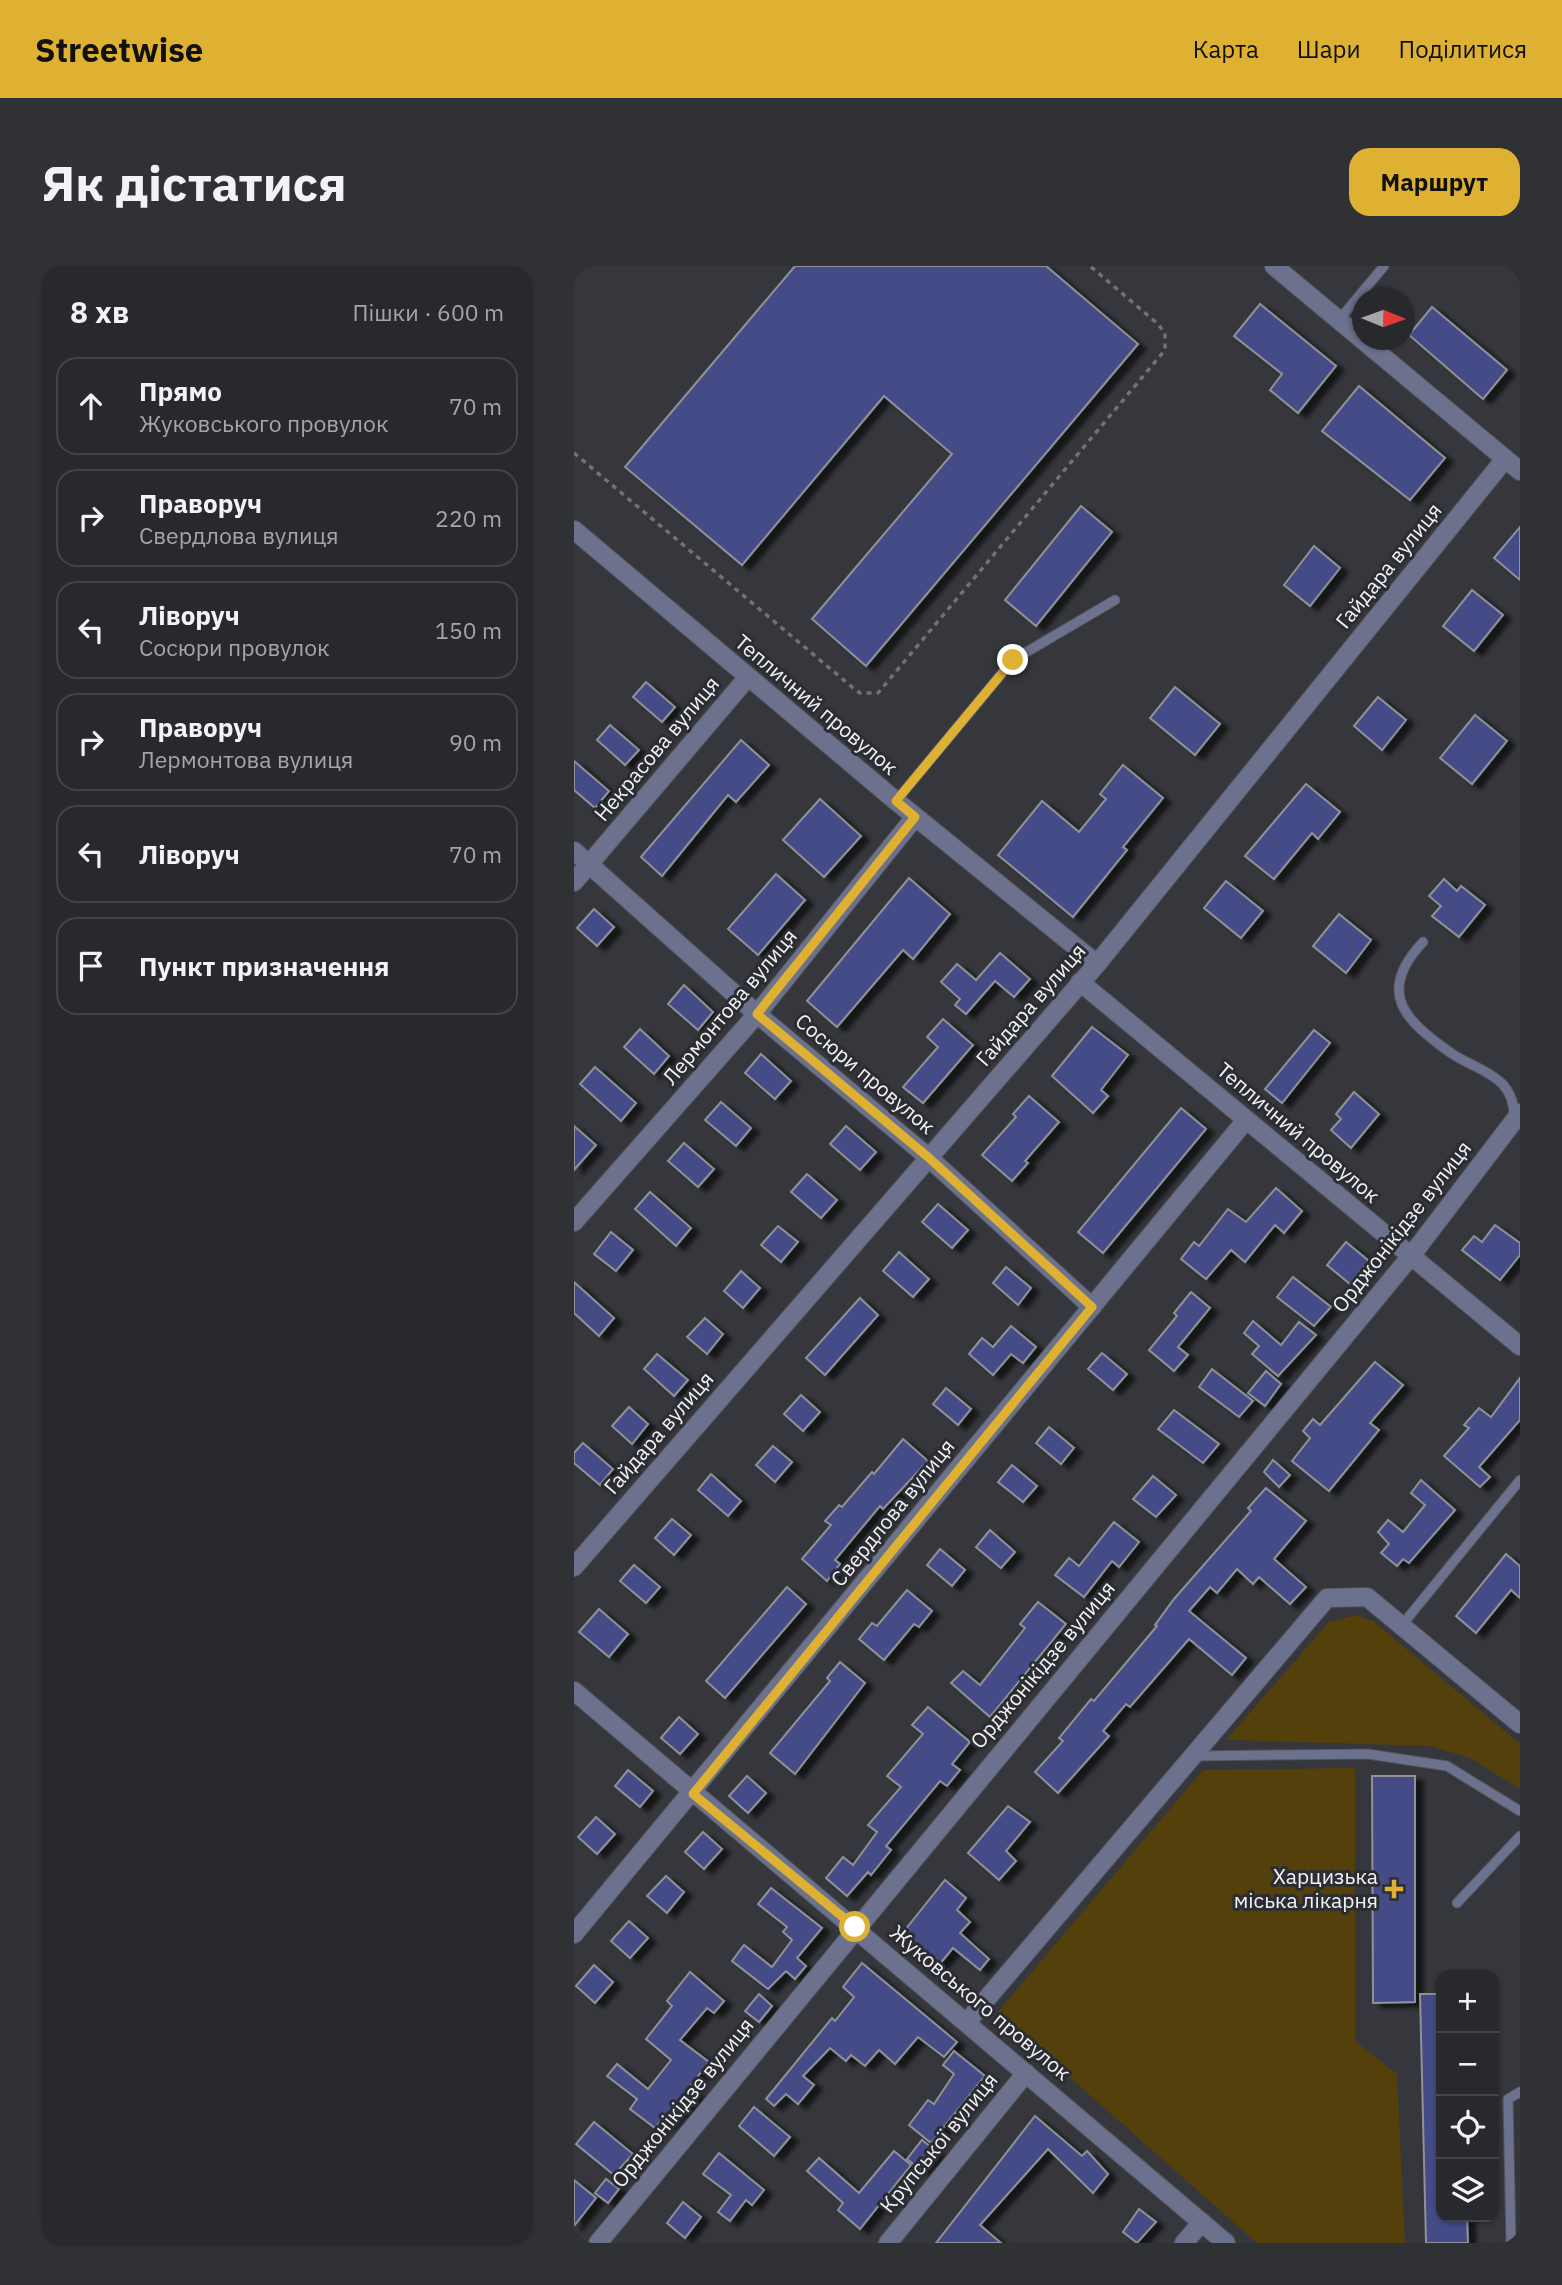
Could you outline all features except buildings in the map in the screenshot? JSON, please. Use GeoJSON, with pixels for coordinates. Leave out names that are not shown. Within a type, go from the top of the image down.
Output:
{"type":"FeatureCollection","features":[{"type":"Feature","properties":{"kind":"street"},"geometry":{"type":"LineString","coordinates":[[1273,266],[1520,471]]}},
{"type":"Feature","properties":{"kind":"street","name":"Гайдара вулиця"},"geometry":{"type":"LineString","coordinates":[[574,1567],[1097,964],[1505,459]]}},
{"type":"Feature","properties":{"kind":"street","name":"Тепличний провулок"},"geometry":{"type":"LineString","coordinates":[[575,534],[915,817],[1097,964]]}},
{"type":"Feature","properties":{"kind":"street","name":"Некрасова вулиця"},"geometry":{"type":"LineString","coordinates":[[574,882],[748,677]]}},
{"type":"Feature","properties":{"kind":"street","name":"Лермонтова вулиця"},"geometry":{"type":"LineString","coordinates":[[574,1222],[757,1014],[915,817]]}},
{"type":"Feature","properties":{"kind":"street","name":"Сосюри провулок"},"geometry":{"type":"LineString","coordinates":[[574,851],[757,1014],[928,1157],[1092,1307]]}},
{"type":"Feature","properties":{"kind":"street","name":"Тепличний провулок"},"geometry":{"type":"LineString","coordinates":[[1080,982],[1520,1346]]}},
{"type":"Feature","properties":{"kind":"street","name":"Орджонікідзе вулиця"},"geometry":{"type":"LineString","coordinates":[[597,2243],[1411,1256],[1518,1118]]}},
{"type":"Feature","properties":{"kind":"street","name":"Свердлова вулиця"},"geometry":{"type":"LineString","coordinates":[[574,1934],[693,1794],[1246,1120]]}},
{"type":"Feature","properties":{"kind":"street"},"geometry":{"type":"LineString","coordinates":[[967,2022],[1327,1598],[1367,1597],[1520,1724]]}},
{"type":"Feature","properties":{"kind":"street","name":"Жуковського провулок"},"geometry":{"type":"LineString","coordinates":[[574,1691],[1226,2243]]}},
{"type":"Feature","properties":{"kind":"street","name":"Крупської вулиця"},"geometry":{"type":"LineString","coordinates":[[888,2243],[1026,2073]]}},
{"type":"Feature","properties":{"kind":"street"},"geometry":{"type":"LineString","coordinates":[[1184,2243],[1202,2222]]}},
{"type":"Feature","properties":{"kind":"lane"},"geometry":{"type":"LineString","coordinates":[[1339,320],[1384,266]]}},
{"type":"Feature","properties":{"kind":"lane"},"geometry":{"type":"LineString","coordinates":[[896,801],[1013,660],[1115,600]]}},
{"type":"Feature","properties":{"kind":"lane"},"geometry":{"type":"LineString","coordinates":[[1423,942],[1406,960],[1399,975],[1405,1012],[1453,1054],[1486,1070],[1502,1085],[1513,1101],[1518,1118]]}},
{"type":"Feature","properties":{"kind":"lane"},"geometry":{"type":"LineString","coordinates":[[1402,1625],[1520,1480]]}},
{"type":"Feature","properties":{"kind":"lane"},"geometry":{"type":"LineString","coordinates":[[1193,1756],[1368,1754],[1447,1766],[1520,1811]]}},
{"type":"Feature","properties":{"kind":"lane"},"geometry":{"type":"LineString","coordinates":[[1457,1903],[1520,1836]]}},
{"type":"Feature","properties":{"kind":"lane"},"geometry":{"type":"LineString","coordinates":[[1511,2243],[1508,2099],[1520,2092]]}},
{"type":"Feature","properties":{"kind":"path"},"geometry":{"type":"LineString","coordinates":[[574,453],[852,687],[869,695],[878,694],[1165,350],[1165,333],[1158,324],[1090,266]]}},
{"type":"Feature","properties":{"kind":"shaded area"},"geometry":{"type":"Polygon","coordinates":[[[1356,1615],[1373,1621],[1520,1744],[1520,1789],[1472,1759],[1431,1746],[1226,1740],[1329,1622],[1356,1615]]]}},
{"type":"Feature","properties":{"kind":"shaded area"},"geometry":{"type":"Polygon","coordinates":[[[1355,1768],[1355,2041],[1397,2074],[1405,2243],[1257,2243],[997,2013],[1203,1770],[1355,1768]]]}},
{"type":"Feature","properties":{"kind":"place","name":"Харцизька міська лікарня"},"geometry":{"type":"Point","coordinates":[1394,1889]}},
{"type":"Feature","properties":{"kind":"route"},"geometry":{"type":"LineString","coordinates":[[855,1927],[693,1794],[1092,1307],[928,1157],[757,1014],[915,817],[896,801],[1013,660]]}}]}
